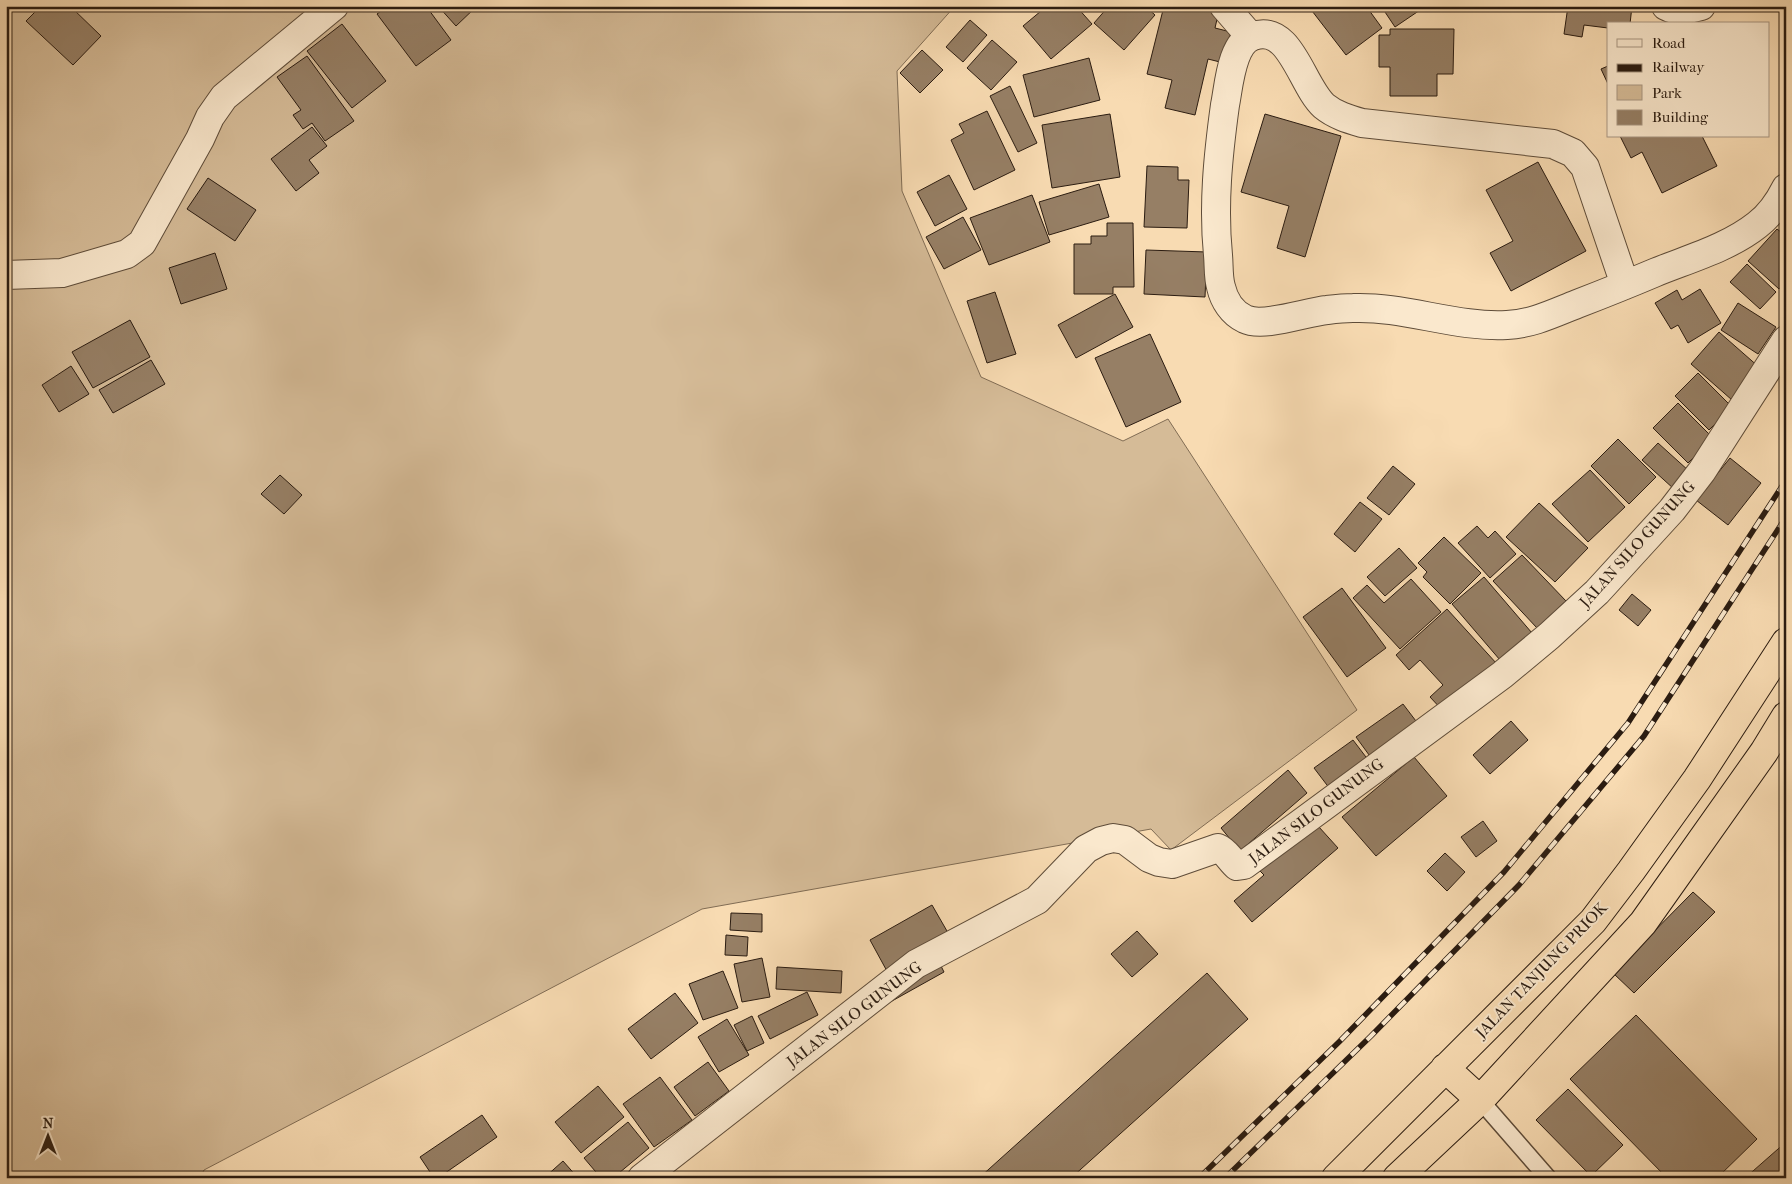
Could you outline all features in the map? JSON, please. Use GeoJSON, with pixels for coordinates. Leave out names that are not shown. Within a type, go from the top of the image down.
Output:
{"type":"FeatureCollection","features":[{"type":"Feature","properties":{"kind":"highway","name":"JALAN TANJUNG PRIOK"},"geometry":{"type":"LineString","coordinates":[[1336,1178],[1593,921],[1697,779],[1786,642]]}},
{"type":"Feature","properties":{"kind":"highway"},"geometry":{"type":"LineString","coordinates":[[1397,1178],[1480,1100],[1644,923],[1764,752],[1786,716]]}},
{"type":"Feature","properties":{"kind":"highway"},"geometry":{"type":"LineString","coordinates":[[1446,1068],[1480,1100]]}},
{"type":"Feature","properties":{"kind":"street"},"geometry":{"type":"LineString","coordinates":[[6,275],[62,273],[127,254],[142,243],[200,140],[210,117],[224,97],[334,6]]}},
{"type":"Feature","properties":{"kind":"street"},"geometry":{"type":"LineString","coordinates":[[1224,6],[1250,36]]}},
{"type":"Feature","properties":{"kind":"street"},"geometry":{"type":"LineString","coordinates":[[1666,6],[1670,9],[1687,10],[1701,6]]}},
{"type":"Feature","properties":{"kind":"street"},"geometry":{"type":"LineString","coordinates":[[1625,285],[1584,167],[1573,153],[1553,144],[1362,123],[1342,117],[1324,105],[1309,87],[1286,45],[1275,35],[1262,34],[1250,36],[1240,47],[1232,65],[1218,152],[1215,198],[1221,287],[1229,306],[1246,320],[1267,322],[1326,310],[1355,308],[1382,309],[1483,324],[1530,323],[1625,285],[1731,242],[1759,224],[1780,200],[1786,188]]}},
{"type":"Feature","properties":{"kind":"street","name":"JALAN SILO GUNUNG"},"geometry":{"type":"LineString","coordinates":[[642,1178],[916,964],[1037,900],[1086,849],[1101,841],[1113,838],[1125,840],[1149,858],[1172,864],[1218,848],[1223,850],[1237,866],[1244,865],[1502,675],[1549,636],[1597,592],[1672,510],[1702,471],[1786,340]]}},
{"type":"Feature","properties":{"kind":"lane"},"geometry":{"type":"LineString","coordinates":[[1480,1100],[1548,1178]]}},
{"type":"Feature","properties":{"kind":"green space"},"geometry":{"type":"Polygon","coordinates":[[[6,6],[955,6],[897,71],[902,191],[981,377],[1123,441],[1168,419],[1357,710],[1171,850],[1151,829],[702,909],[204,1170],[200,1178],[6,1178],[6,6]]]}},
{"type":"Feature","properties":{"kind":"building"},"geometry":{"type":"Polygon","coordinates":[[[41,6],[70,6],[101,36],[73,65],[26,21],[41,6]]]}},
{"type":"Feature","properties":{"kind":"building"},"geometry":{"type":"Polygon","coordinates":[[[388,6],[426,6],[451,40],[416,66],[377,14],[388,6]]]}},
{"type":"Feature","properties":{"kind":"building"},"geometry":{"type":"Polygon","coordinates":[[[438,6],[477,6],[456,26],[438,6]]]}},
{"type":"Feature","properties":{"kind":"building"},"geometry":{"type":"Polygon","coordinates":[[[1047,6],[1076,6],[1092,24],[1051,59],[1023,26],[1047,6]]]}},
{"type":"Feature","properties":{"kind":"building"},"geometry":{"type":"Polygon","coordinates":[[[1107,6],[1145,6],[1155,15],[1124,50],[1094,23],[1107,6]]]}},
{"type":"Feature","properties":{"kind":"building"},"geometry":{"type":"Polygon","coordinates":[[[1164,6],[1220,6],[1215,28],[1231,32],[1224,63],[1208,59],[1195,115],[1165,108],[1172,80],[1147,74],[1164,6]]]}},
{"type":"Feature","properties":{"kind":"building"},"geometry":{"type":"Polygon","coordinates":[[[1366,6],[1382,28],[1346,55],[1309,7],[1366,6]]]}},
{"type":"Feature","properties":{"kind":"building"},"geometry":{"type":"Polygon","coordinates":[[[1381,6],[1426,6],[1395,27],[1381,6]]]}},
{"type":"Feature","properties":{"kind":"building"},"geometry":{"type":"Polygon","coordinates":[[[1568,6],[1632,6],[1630,22],[1607,22],[1607,28],[1584,25],[1582,37],[1564,34],[1568,6]]]}},
{"type":"Feature","properties":{"kind":"building"},"geometry":{"type":"Polygon","coordinates":[[[970,20],[987,35],[963,62],[946,47],[970,20]]]}},
{"type":"Feature","properties":{"kind":"building"},"geometry":{"type":"Polygon","coordinates":[[[342,24],[386,81],[352,108],[307,51],[342,24]]]}},
{"type":"Feature","properties":{"kind":"building"},"geometry":{"type":"Polygon","coordinates":[[[1390,29],[1454,29],[1453,74],[1437,74],[1437,96],[1390,96],[1390,67],[1379,67],[1379,35],[1390,35],[1390,29]]]}},
{"type":"Feature","properties":{"kind":"building"},"geometry":{"type":"Polygon","coordinates":[[[992,40],[1017,62],[991,90],[967,68],[992,40]]]}},
{"type":"Feature","properties":{"kind":"building"},"geometry":{"type":"Polygon","coordinates":[[[922,50],[943,70],[920,93],[900,73],[922,50]]]}},
{"type":"Feature","properties":{"kind":"building"},"geometry":{"type":"Polygon","coordinates":[[[307,56],[354,121],[325,141],[312,123],[303,129],[293,115],[301,110],[277,77],[307,56]]]}},
{"type":"Feature","properties":{"kind":"building"},"geometry":{"type":"Polygon","coordinates":[[[1089,58],[1100,100],[1034,117],[1023,75],[1089,58]]]}},
{"type":"Feature","properties":{"kind":"building"},"geometry":{"type":"Polygon","coordinates":[[[1607,66],[1607,82],[1601,69],[1607,66]]]}},
{"type":"Feature","properties":{"kind":"building"},"geometry":{"type":"Polygon","coordinates":[[[1010,86],[1037,143],[1018,152],[990,96],[1010,86]]]}},
{"type":"Feature","properties":{"kind":"building"},"geometry":{"type":"Polygon","coordinates":[[[987,111],[1015,170],[974,190],[951,140],[964,133],[959,124],[987,111]]]}},
{"type":"Feature","properties":{"kind":"building"},"geometry":{"type":"Polygon","coordinates":[[[1110,114],[1120,177],[1052,188],[1042,125],[1110,114]]]}},
{"type":"Feature","properties":{"kind":"building"},"geometry":{"type":"Polygon","coordinates":[[[1265,114],[1341,136],[1305,257],[1277,248],[1289,206],[1241,192],[1265,114]]]}},
{"type":"Feature","properties":{"kind":"building"},"geometry":{"type":"Polygon","coordinates":[[[312,127],[327,146],[309,160],[319,173],[296,191],[271,159],[312,127]]]}},
{"type":"Feature","properties":{"kind":"building"},"geometry":{"type":"Polygon","coordinates":[[[1621,138],[1703,138],[1717,166],[1662,193],[1642,152],[1631,158],[1621,138]]]}},
{"type":"Feature","properties":{"kind":"building"},"geometry":{"type":"Polygon","coordinates":[[[1538,162],[1586,251],[1511,291],[1490,253],[1513,241],[1486,190],[1538,162]]]}},
{"type":"Feature","properties":{"kind":"building"},"geometry":{"type":"Polygon","coordinates":[[[1147,166],[1178,167],[1178,180],[1189,180],[1187,228],[1144,227],[1147,166]]]}},
{"type":"Feature","properties":{"kind":"building"},"geometry":{"type":"Polygon","coordinates":[[[949,175],[967,209],[935,226],[917,192],[949,175]]]}},
{"type":"Feature","properties":{"kind":"building"},"geometry":{"type":"Polygon","coordinates":[[[208,178],[256,210],[235,241],[187,209],[208,178]]]}},
{"type":"Feature","properties":{"kind":"building"},"geometry":{"type":"Polygon","coordinates":[[[1099,184],[1109,217],[1049,235],[1039,202],[1099,184]]]}},
{"type":"Feature","properties":{"kind":"building"},"geometry":{"type":"Polygon","coordinates":[[[1032,195],[1050,242],[989,265],[970,218],[1032,195]]]}},
{"type":"Feature","properties":{"kind":"building"},"geometry":{"type":"Polygon","coordinates":[[[963,217],[981,250],[944,269],[926,237],[963,217]]]}},
{"type":"Feature","properties":{"kind":"building"},"geometry":{"type":"Polygon","coordinates":[[[1107,223],[1133,223],[1134,287],[1113,287],[1113,294],[1074,294],[1074,244],[1091,244],[1091,236],[1107,236],[1107,223]]]}},
{"type":"Feature","properties":{"kind":"building"},"geometry":{"type":"Polygon","coordinates":[[[1777,229],[1786,236],[1786,281],[1779,289],[1748,261],[1777,229]]]}},
{"type":"Feature","properties":{"kind":"building"},"geometry":{"type":"Polygon","coordinates":[[[1146,250],[1207,252],[1205,297],[1144,294],[1146,250]]]}},
{"type":"Feature","properties":{"kind":"building"},"geometry":{"type":"Polygon","coordinates":[[[215,253],[227,289],[181,304],[169,268],[215,253]]]}},
{"type":"Feature","properties":{"kind":"building"},"geometry":{"type":"Polygon","coordinates":[[[1747,264],[1776,292],[1760,309],[1730,282],[1747,264]]]}},
{"type":"Feature","properties":{"kind":"building"},"geometry":{"type":"Polygon","coordinates":[[[1700,289],[1721,323],[1688,343],[1678,325],[1671,329],[1655,303],[1677,290],[1682,300],[1700,289]]]}},
{"type":"Feature","properties":{"kind":"building"},"geometry":{"type":"Polygon","coordinates":[[[995,292],[1016,354],[987,363],[967,301],[995,292]]]}},
{"type":"Feature","properties":{"kind":"building"},"geometry":{"type":"Polygon","coordinates":[[[1115,294],[1133,327],[1076,358],[1058,325],[1115,294]]]}},
{"type":"Feature","properties":{"kind":"building"},"geometry":{"type":"Polygon","coordinates":[[[1738,303],[1776,327],[1758,354],[1721,330],[1738,303]]]}},
{"type":"Feature","properties":{"kind":"building"},"geometry":{"type":"Polygon","coordinates":[[[130,320],[150,357],[93,388],[72,352],[130,320]]]}},
{"type":"Feature","properties":{"kind":"building"},"geometry":{"type":"Polygon","coordinates":[[[1719,332],[1760,368],[1732,400],[1691,364],[1719,332]]]}},
{"type":"Feature","properties":{"kind":"building"},"geometry":{"type":"Polygon","coordinates":[[[1150,334],[1181,402],[1126,427],[1095,358],[1150,334]]]}},
{"type":"Feature","properties":{"kind":"building"},"geometry":{"type":"Polygon","coordinates":[[[151,360],[165,384],[113,413],[99,390],[151,360]]]}},
{"type":"Feature","properties":{"kind":"building"},"geometry":{"type":"Polygon","coordinates":[[[71,366],[89,394],[59,412],[42,385],[71,366]]]}},
{"type":"Feature","properties":{"kind":"building"},"geometry":{"type":"Polygon","coordinates":[[[1698,373],[1732,407],[1709,430],[1675,396],[1698,373]]]}},
{"type":"Feature","properties":{"kind":"building"},"geometry":{"type":"Polygon","coordinates":[[[1678,403],[1713,438],[1688,463],[1653,428],[1678,403]]]}},
{"type":"Feature","properties":{"kind":"building"},"geometry":{"type":"Polygon","coordinates":[[[1618,439],[1656,477],[1629,504],[1591,466],[1618,439]]]}},
{"type":"Feature","properties":{"kind":"building"},"geometry":{"type":"Polygon","coordinates":[[[1658,443],[1689,471],[1674,489],[1642,460],[1658,443]]]}},
{"type":"Feature","properties":{"kind":"building"},"geometry":{"type":"Polygon","coordinates":[[[1730,458],[1761,483],[1728,525],[1696,500],[1730,458]]]}},
{"type":"Feature","properties":{"kind":"building"},"geometry":{"type":"Polygon","coordinates":[[[1393,466],[1415,484],[1389,515],[1367,498],[1393,466]]]}},
{"type":"Feature","properties":{"kind":"building"},"geometry":{"type":"Polygon","coordinates":[[[1590,470],[1625,507],[1588,542],[1552,504],[1590,470]]]}},
{"type":"Feature","properties":{"kind":"building"},"geometry":{"type":"Polygon","coordinates":[[[280,475],[302,495],[284,514],[261,494],[280,475]]]}},
{"type":"Feature","properties":{"kind":"building"},"geometry":{"type":"Polygon","coordinates":[[[1360,502],[1382,519],[1355,552],[1334,534],[1360,502]]]}},
{"type":"Feature","properties":{"kind":"building"},"geometry":{"type":"Polygon","coordinates":[[[1539,503],[1588,548],[1555,582],[1506,537],[1539,503]]]}},
{"type":"Feature","properties":{"kind":"building"},"geometry":{"type":"Polygon","coordinates":[[[1477,526],[1488,538],[1495,531],[1516,554],[1490,578],[1458,543],[1477,526]]]}},
{"type":"Feature","properties":{"kind":"building"},"geometry":{"type":"Polygon","coordinates":[[[1444,537],[1481,573],[1450,604],[1423,577],[1427,572],[1418,563],[1444,537]]]}},
{"type":"Feature","properties":{"kind":"building"},"geometry":{"type":"Polygon","coordinates":[[[1399,548],[1417,568],[1385,596],[1367,577],[1399,548]]]}},
{"type":"Feature","properties":{"kind":"building"},"geometry":{"type":"Polygon","coordinates":[[[1522,555],[1566,601],[1537,628],[1493,581],[1522,555]]]}},
{"type":"Feature","properties":{"kind":"building"},"geometry":{"type":"Polygon","coordinates":[[[1484,577],[1532,633],[1500,660],[1452,604],[1484,577]]]}},
{"type":"Feature","properties":{"kind":"building"},"geometry":{"type":"Polygon","coordinates":[[[1411,579],[1441,612],[1400,649],[1353,598],[1367,585],[1384,603],[1411,579]]]}},
{"type":"Feature","properties":{"kind":"building"},"geometry":{"type":"Polygon","coordinates":[[[1342,588],[1386,648],[1347,677],[1303,617],[1342,588]]]}},
{"type":"Feature","properties":{"kind":"building"},"geometry":{"type":"Polygon","coordinates":[[[1632,594],[1651,610],[1638,626],[1619,610],[1632,594]]]}},
{"type":"Feature","properties":{"kind":"building"},"geometry":{"type":"Polygon","coordinates":[[[1447,609],[1497,664],[1444,712],[1430,697],[1443,685],[1420,660],[1409,670],[1396,655],[1447,609]]]}},
{"type":"Feature","properties":{"kind":"building"},"geometry":{"type":"Polygon","coordinates":[[[1403,704],[1419,725],[1372,759],[1356,737],[1403,704]]]}},
{"type":"Feature","properties":{"kind":"building"},"geometry":{"type":"Polygon","coordinates":[[[1511,721],[1528,740],[1490,774],[1473,755],[1511,721]]]}},
{"type":"Feature","properties":{"kind":"building"},"geometry":{"type":"Polygon","coordinates":[[[1353,740],[1369,761],[1330,789],[1314,768],[1353,740]]]}},
{"type":"Feature","properties":{"kind":"building"},"geometry":{"type":"Polygon","coordinates":[[[1414,757],[1447,796],[1376,856],[1342,817],[1414,757]]]}},
{"type":"Feature","properties":{"kind":"building"},"geometry":{"type":"Polygon","coordinates":[[[1288,770],[1307,793],[1240,851],[1221,828],[1288,770]]]}},
{"type":"Feature","properties":{"kind":"building"},"geometry":{"type":"Polygon","coordinates":[[[1309,816],[1338,848],[1252,922],[1234,901],[1264,875],[1254,865],[1309,816]]]}},
{"type":"Feature","properties":{"kind":"building"},"geometry":{"type":"Polygon","coordinates":[[[1483,821],[1497,841],[1476,857],[1461,837],[1483,821]]]}},
{"type":"Feature","properties":{"kind":"building"},"geometry":{"type":"Polygon","coordinates":[[[1445,853],[1465,872],[1447,891],[1427,871],[1445,853]]]}},
{"type":"Feature","properties":{"kind":"building"},"geometry":{"type":"Polygon","coordinates":[[[1693,892],[1715,912],[1634,993],[1613,973],[1693,892]]]}},
{"type":"Feature","properties":{"kind":"building"},"geometry":{"type":"Polygon","coordinates":[[[932,905],[951,938],[888,973],[870,940],[932,905]]]}},
{"type":"Feature","properties":{"kind":"building"},"geometry":{"type":"Polygon","coordinates":[[[731,913],[762,914],[762,932],[730,930],[731,913]]]}},
{"type":"Feature","properties":{"kind":"building"},"geometry":{"type":"Polygon","coordinates":[[[1137,931],[1158,954],[1132,977],[1111,954],[1137,931]]]}},
{"type":"Feature","properties":{"kind":"building"},"geometry":{"type":"Polygon","coordinates":[[[726,935],[748,937],[747,956],[725,955],[726,935]]]}},
{"type":"Feature","properties":{"kind":"building"},"geometry":{"type":"Polygon","coordinates":[[[762,958],[770,997],[742,1002],[734,964],[762,958]]]}},
{"type":"Feature","properties":{"kind":"building"},"geometry":{"type":"Polygon","coordinates":[[[937,958],[944,972],[883,1006],[937,958]]]}},
{"type":"Feature","properties":{"kind":"building"},"geometry":{"type":"Polygon","coordinates":[[[777,967],[842,971],[841,993],[776,989],[777,967]]]}},
{"type":"Feature","properties":{"kind":"building"},"geometry":{"type":"Polygon","coordinates":[[[723,971],[738,1008],[703,1020],[689,984],[723,971]]]}},
{"type":"Feature","properties":{"kind":"building"},"geometry":{"type":"Polygon","coordinates":[[[1207,973],[1248,1019],[1071,1178],[979,1178],[1207,973]]]}},
{"type":"Feature","properties":{"kind":"building"},"geometry":{"type":"Polygon","coordinates":[[[807,992],[818,1015],[770,1039],[758,1016],[807,992]]]}},
{"type":"Feature","properties":{"kind":"building"},"geometry":{"type":"Polygon","coordinates":[[[675,993],[698,1023],[651,1059],[628,1029],[675,993]]]}},
{"type":"Feature","properties":{"kind":"building"},"geometry":{"type":"Polygon","coordinates":[[[1636,1015],[1757,1139],[1717,1178],[1667,1178],[1570,1079],[1636,1015]]]}},
{"type":"Feature","properties":{"kind":"building"},"geometry":{"type":"Polygon","coordinates":[[[752,1016],[764,1043],[747,1051],[734,1025],[752,1016]]]}},
{"type":"Feature","properties":{"kind":"building"},"geometry":{"type":"Polygon","coordinates":[[[727,1019],[749,1055],[719,1072],[698,1037],[727,1019]]]}},
{"type":"Feature","properties":{"kind":"building"},"geometry":{"type":"Polygon","coordinates":[[[708,1062],[729,1091],[695,1116],[674,1087],[708,1062]]]}},
{"type":"Feature","properties":{"kind":"building"},"geometry":{"type":"Polygon","coordinates":[[[660,1077],[692,1120],[654,1147],[623,1104],[660,1077]]]}},
{"type":"Feature","properties":{"kind":"building"},"geometry":{"type":"Polygon","coordinates":[[[598,1086],[624,1117],[581,1153],[555,1122],[598,1086]]]}},
{"type":"Feature","properties":{"kind":"building"},"geometry":{"type":"Polygon","coordinates":[[[1568,1089],[1623,1145],[1591,1176],[1536,1120],[1568,1089]]]}},
{"type":"Feature","properties":{"kind":"building"},"geometry":{"type":"Polygon","coordinates":[[[482,1115],[497,1137],[438,1178],[434,1178],[420,1157],[482,1115]]]}},
{"type":"Feature","properties":{"kind":"building"},"geometry":{"type":"Polygon","coordinates":[[[628,1122],[649,1148],[613,1178],[601,1178],[584,1158],[628,1122]]]}},
{"type":"Feature","properties":{"kind":"building"},"geometry":{"type":"Polygon","coordinates":[[[1786,1142],[1786,1178],[1745,1178],[1786,1142]]]}},
{"type":"Feature","properties":{"kind":"building"},"geometry":{"type":"Polygon","coordinates":[[[563,1161],[578,1178],[544,1178],[563,1161]]]}},
{"type":"Feature","properties":{"kind":"railway"},"geometry":{"type":"LineString","coordinates":[[1199,1178],[1340,1041],[1504,872],[1628,723],[1786,480]]}},
{"type":"Feature","properties":{"kind":"railway"},"geometry":{"type":"LineString","coordinates":[[1225,1178],[1371,1036],[1519,885],[1644,736],[1786,517]]}}]}
